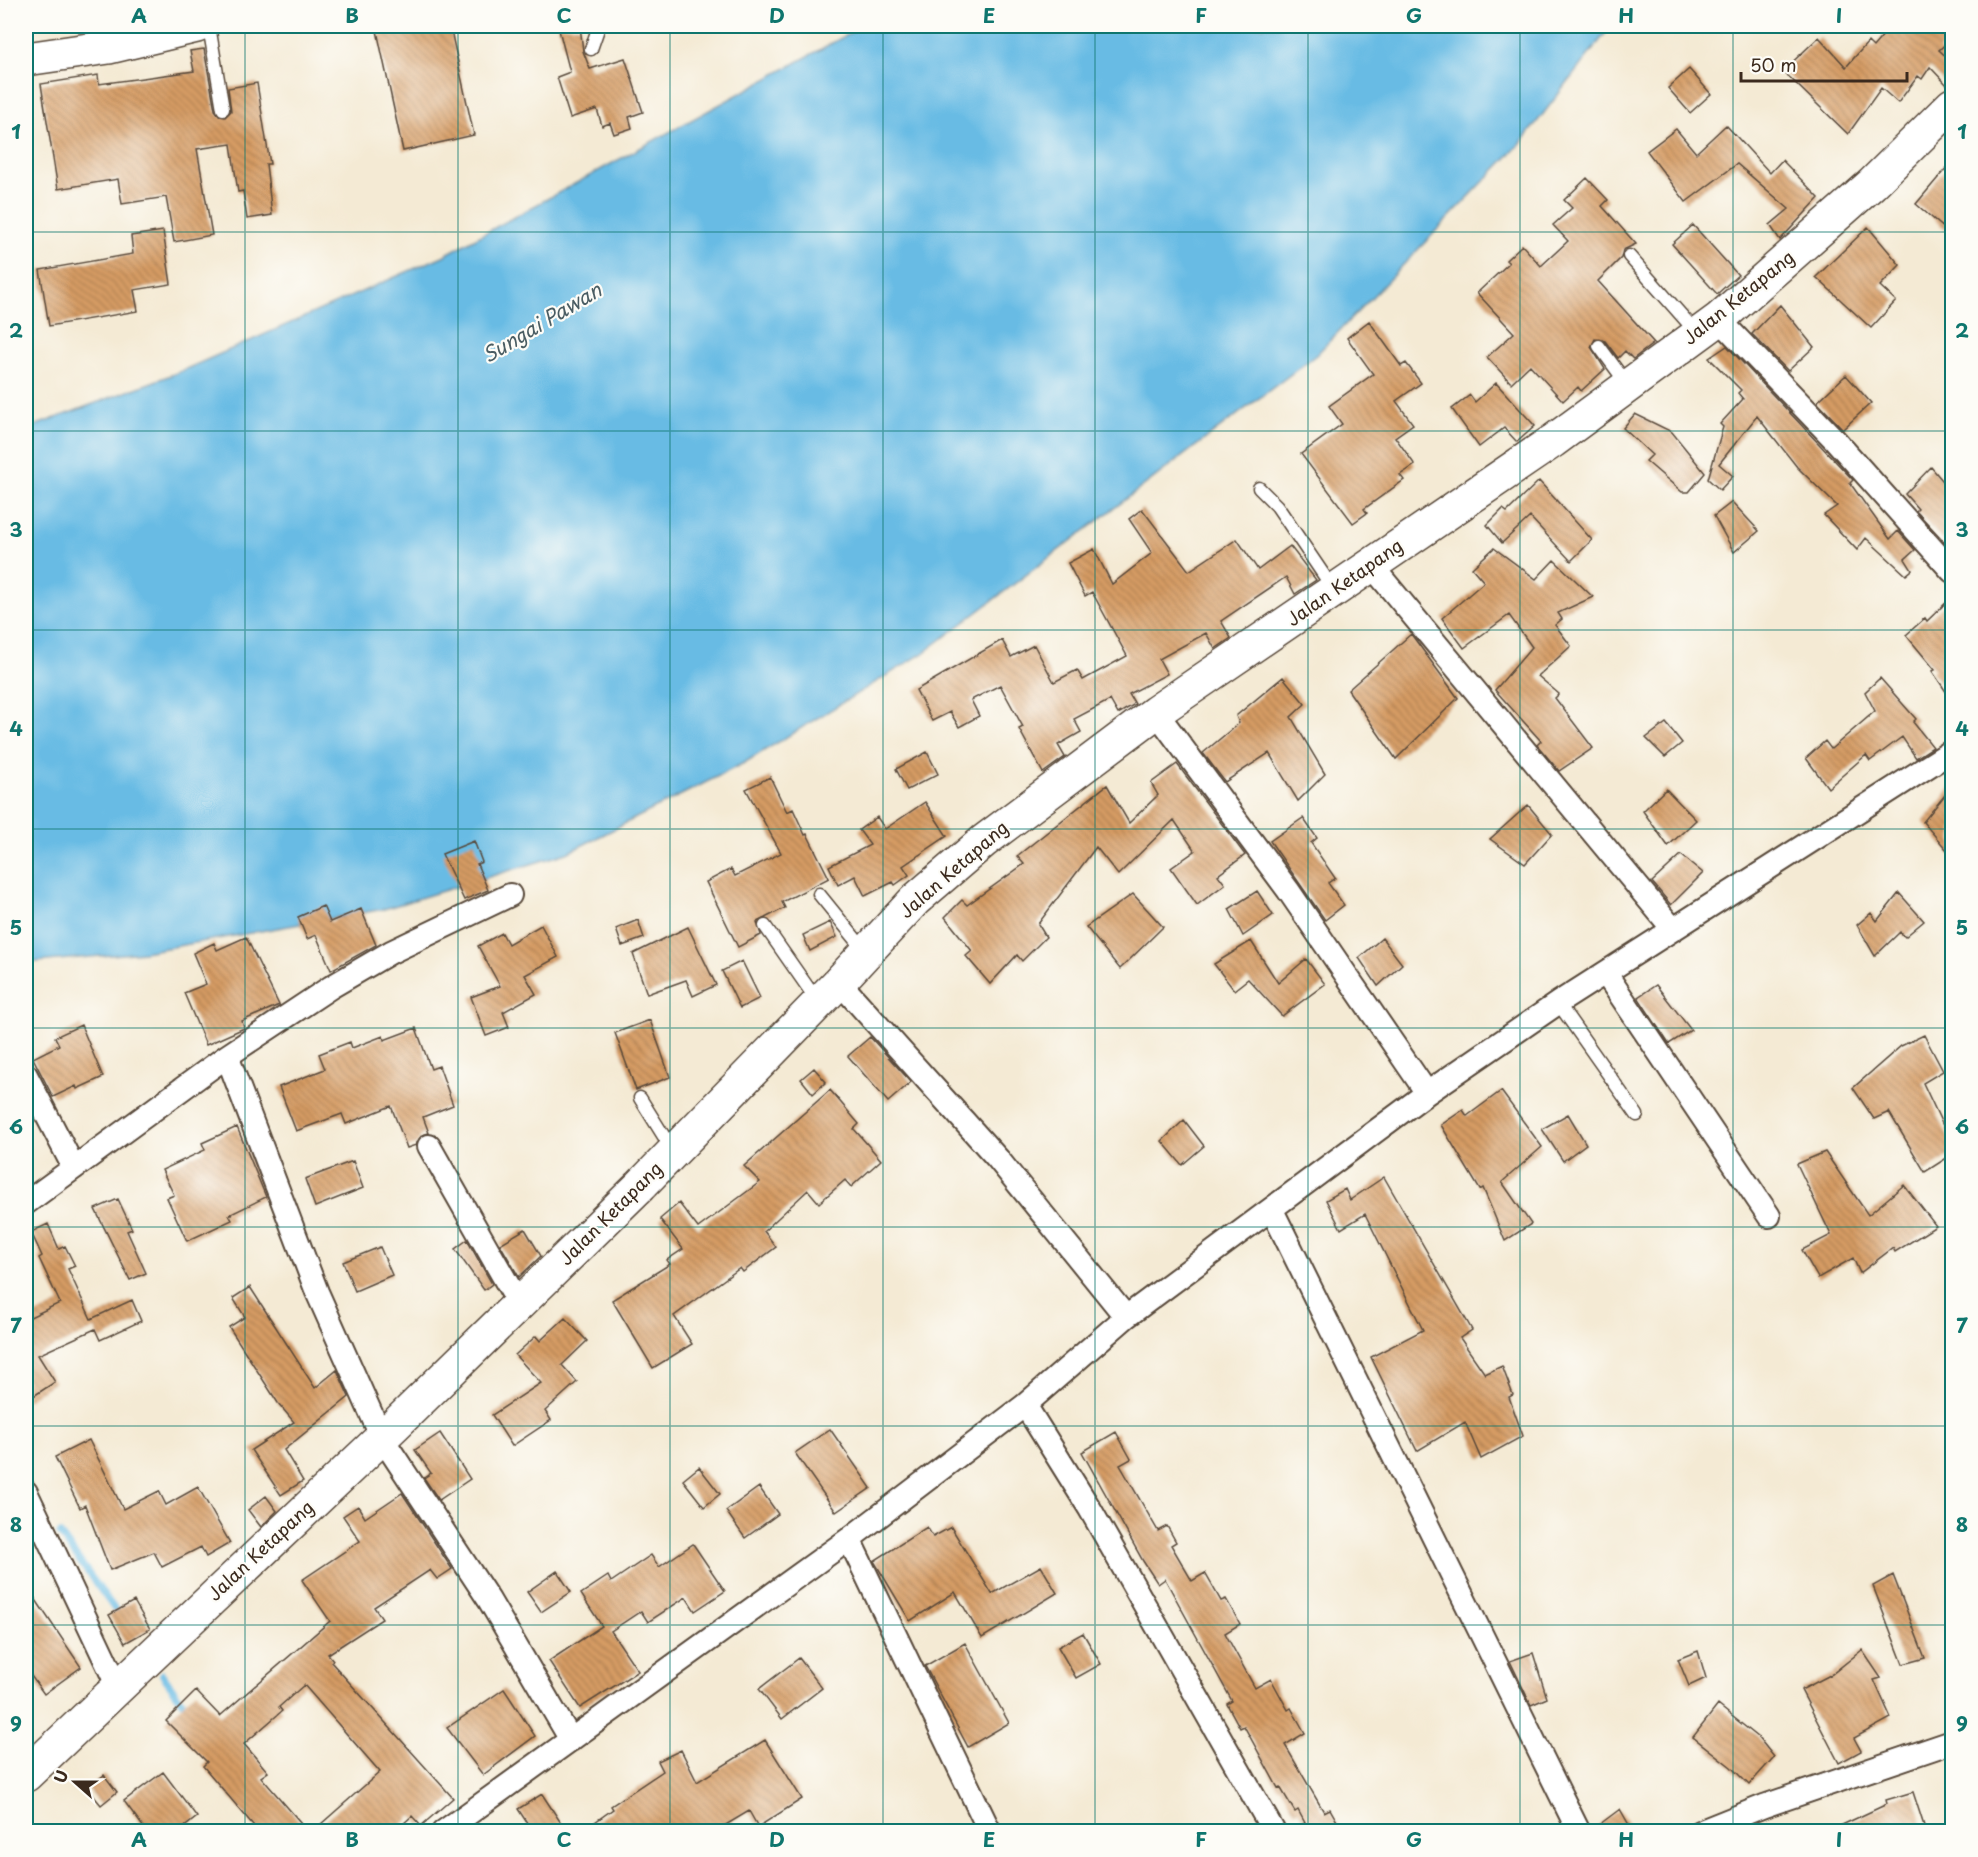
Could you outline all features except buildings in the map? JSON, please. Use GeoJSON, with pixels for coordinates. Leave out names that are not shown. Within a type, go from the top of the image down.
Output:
{"type":"FeatureCollection","features":[{"type":"Feature","properties":{"kind":"main road"},"geometry":{"type":"LineString","coordinates":[[26,59],[109,46],[197,26]]}},
{"type":"Feature","properties":{"kind":"main road","name":"Jalan Ketapang"},"geometry":{"type":"LineString","coordinates":[[26,1775],[382,1438],[519,1304],[829,993],[915,900],[984,841],[1156,712],[1553,441],[1708,326],[1872,184],[1953,105]]}},
{"type":"Feature","properties":{"kind":"street"},"geometry":{"type":"LineString","coordinates":[[1708,326],[1835,440],[1953,571]]}},
{"type":"Feature","properties":{"kind":"street"},"geometry":{"type":"LineString","coordinates":[[1371,565],[1673,929]]}},
{"type":"Feature","properties":{"kind":"street"},"geometry":{"type":"LineString","coordinates":[[1156,712],[1288,891],[1427,1093]]}},
{"type":"Feature","properties":{"kind":"street"},"geometry":{"type":"LineString","coordinates":[[459,1827],[571,1740],[849,1539],[1025,1405],[1126,1317],[1427,1093],[1558,1003],[1953,751]]}},
{"type":"Feature","properties":{"kind":"street"},"geometry":{"type":"LineString","coordinates":[[26,1203],[227,1056],[391,952],[510,895]]}},
{"type":"Feature","properties":{"kind":"street"},"geometry":{"type":"LineString","coordinates":[[1606,974],[1769,1216]]}},
{"type":"Feature","properties":{"kind":"street"},"geometry":{"type":"LineString","coordinates":[[829,993],[998,1159],[1126,1317]]}},
{"type":"Feature","properties":{"kind":"street"},"geometry":{"type":"LineString","coordinates":[[227,1056],[313,1282],[382,1438],[489,1600],[571,1740]]}},
{"type":"Feature","properties":{"kind":"street"},"geometry":{"type":"LineString","coordinates":[[26,1074],[74,1168]]}},
{"type":"Feature","properties":{"kind":"street"},"geometry":{"type":"LineString","coordinates":[[429,1146],[519,1304]]}},
{"type":"Feature","properties":{"kind":"street"},"geometry":{"type":"LineString","coordinates":[[1272,1210],[1579,1832]]}},
{"type":"Feature","properties":{"kind":"street"},"geometry":{"type":"LineString","coordinates":[[1025,1405],[1090,1509],[1274,1832]]}},
{"type":"Feature","properties":{"kind":"street"},"geometry":{"type":"LineString","coordinates":[[26,1492],[118,1687]]}},
{"type":"Feature","properties":{"kind":"street"},"geometry":{"type":"LineString","coordinates":[[849,1539],[990,1832]]}},
{"type":"Feature","properties":{"kind":"street"},"geometry":{"type":"LineString","coordinates":[[1699,1832],[1775,1802],[1953,1742]]}},
{"type":"Feature","properties":{"kind":"lane"},"geometry":{"type":"LineString","coordinates":[[209,26],[223,110]]}},
{"type":"Feature","properties":{"kind":"lane"},"geometry":{"type":"LineString","coordinates":[[591,49],[600,26]]}},
{"type":"Feature","properties":{"kind":"lane"},"geometry":{"type":"LineString","coordinates":[[1629,256],[1708,326]]}},
{"type":"Feature","properties":{"kind":"lane"},"geometry":{"type":"LineString","coordinates":[[1599,346],[1627,384]]}},
{"type":"Feature","properties":{"kind":"lane"},"geometry":{"type":"LineString","coordinates":[[1259,488],[1277,506],[1334,591]]}},
{"type":"Feature","properties":{"kind":"lane"},"geometry":{"type":"LineString","coordinates":[[819,894],[866,953]]}},
{"type":"Feature","properties":{"kind":"lane"},"geometry":{"type":"LineString","coordinates":[[765,926],[829,993]]}},
{"type":"Feature","properties":{"kind":"lane"},"geometry":{"type":"LineString","coordinates":[[1558,1003],[1637,1115]]}},
{"type":"Feature","properties":{"kind":"lane"},"geometry":{"type":"LineString","coordinates":[[640,1098],[673,1152]]}},
{"type":"Feature","properties":{"kind":"water","name":"Sungai Pawan"},"geometry":{"type":"Polygon","coordinates":[[[863,26],[1611,26],[1520,144],[1316,355],[922,654],[744,763],[567,853],[384,909],[144,952],[26,963],[26,429],[179,372],[443,256],[863,26]]]}},
{"type":"Feature","properties":{"kind":"waterway"},"geometry":{"type":"LineString","coordinates":[[60,1534],[121,1618]]}},
{"type":"Feature","properties":{"kind":"waterway"},"geometry":{"type":"LineString","coordinates":[[162,1674],[188,1710]]}}]}
